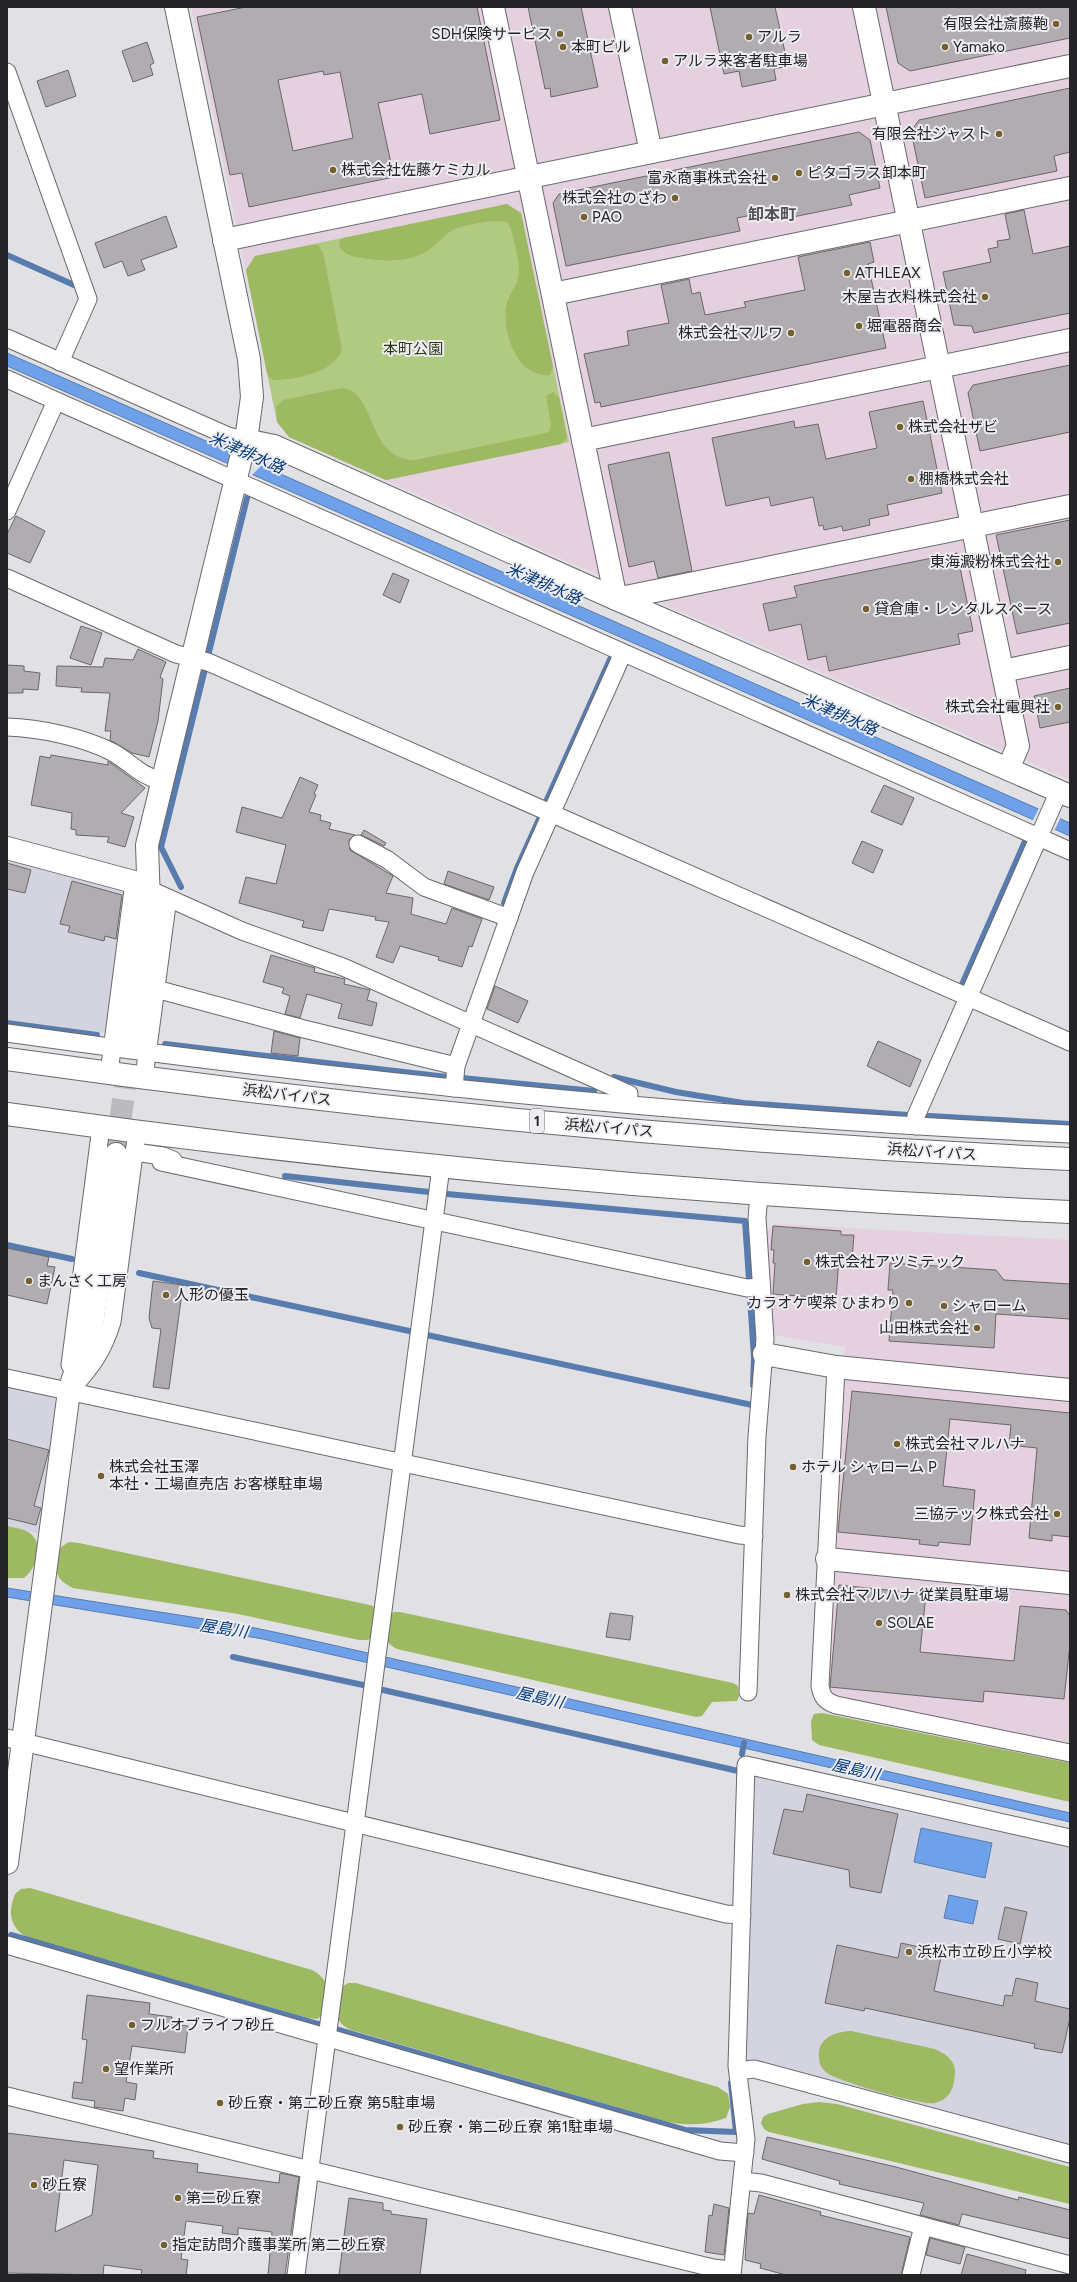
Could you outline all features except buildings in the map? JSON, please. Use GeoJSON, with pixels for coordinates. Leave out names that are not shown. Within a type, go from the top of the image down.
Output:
{"type":"FeatureCollection","features":[{"type":"Feature","properties":{"kind":"main road"},"geometry":{"type":"LineString","coordinates":[[139,1046],[149,903],[141,885],[147,845],[251,415],[252,378],[176,7]]}},
{"type":"Feature","properties":{"kind":"main road"},"geometry":{"type":"LineString","coordinates":[[493,7],[616,599]]}},
{"type":"Feature","properties":{"kind":"main road"},"geometry":{"type":"LineString","coordinates":[[620,7],[650,152]]}},
{"type":"Feature","properties":{"kind":"main road"},"geometry":{"type":"LineString","coordinates":[[864,7],[1018,746],[1008,769]]}},
{"type":"Feature","properties":{"kind":"main road"},"geometry":{"type":"LineString","coordinates":[[224,240],[1070,66]]}},
{"type":"Feature","properties":{"kind":"main road"},"geometry":{"type":"LineString","coordinates":[[553,294],[1070,188]]}},
{"type":"Feature","properties":{"kind":"main road"},"geometry":{"type":"LineString","coordinates":[[583,440],[1070,340]]}},
{"type":"Feature","properties":{"kind":"main road"},"geometry":{"type":"LineString","coordinates":[[245,443],[274,446],[616,599],[1008,769],[1060,798]]}},
{"type":"Feature","properties":{"kind":"main road"},"geometry":{"type":"LineString","coordinates":[[616,599],[1070,506]]}},
{"type":"Feature","properties":{"kind":"main road"},"geometry":{"type":"LineString","coordinates":[[1003,671],[1070,658]]}},
{"type":"Feature","properties":{"kind":"main road"},"geometry":{"type":"LineString","coordinates":[[7,848],[141,885]]}},
{"type":"Feature","properties":{"kind":"main road","name":"浜松バイパス"},"geometry":{"type":"LineString","coordinates":[[7,1059],[340,1101],[540,1122],[748,1140],[1070,1159]]}},
{"type":"Feature","properties":{"kind":"main road"},"geometry":{"type":"LineString","coordinates":[[7,1114],[102,1127],[129,1146],[441,1167],[758,1195],[1070,1212]]}},
{"type":"Feature","properties":{"kind":"main road"},"geometry":{"type":"LineString","coordinates":[[7,1863],[15,1740],[40,1613],[69,1391],[93,1318],[129,1146]]}},
{"type":"Feature","properties":{"kind":"main road"},"geometry":{"type":"LineString","coordinates":[[986,1155],[1070,1172]]}},
{"type":"Feature","properties":{"kind":"main road"},"geometry":{"type":"LineString","coordinates":[[764,1354],[836,1367],[1070,1390]]}},
{"type":"Feature","properties":{"kind":"main road"},"geometry":{"type":"LineString","coordinates":[[827,1559],[1070,1583]]}},
{"type":"Feature","properties":{"kind":"street"},"geometry":{"type":"LineString","coordinates":[[7,72],[88,299],[60,362]]}},
{"type":"Feature","properties":{"kind":"street"},"geometry":{"type":"LineString","coordinates":[[7,338],[245,443]]}},
{"type":"Feature","properties":{"kind":"street"},"geometry":{"type":"LineString","coordinates":[[7,379],[622,653],[1040,834],[1070,851]]}},
{"type":"Feature","properties":{"kind":"street"},"geometry":{"type":"LineString","coordinates":[[7,512],[56,401]]}},
{"type":"Feature","properties":{"kind":"street"},"geometry":{"type":"LineString","coordinates":[[7,578],[176,654],[208,662],[1070,1042]]}},
{"type":"Feature","properties":{"kind":"street"},"geometry":{"type":"LineString","coordinates":[[454,1088],[456,1066],[525,872],[622,653]]}},
{"type":"Feature","properties":{"kind":"street"},"geometry":{"type":"LineString","coordinates":[[7,727],[39,729],[101,748],[121,758],[147,777],[162,781]]}},
{"type":"Feature","properties":{"kind":"street"},"geometry":{"type":"LineString","coordinates":[[916,1126],[916,1116],[968,997],[1040,834],[1060,798]]}},
{"type":"Feature","properties":{"kind":"street"},"geometry":{"type":"LineString","coordinates":[[358,844],[388,860],[424,887],[509,918]]}},
{"type":"Feature","properties":{"kind":"street"},"geometry":{"type":"LineString","coordinates":[[109,1073],[112,1048],[141,885],[242,931],[343,967],[629,1094],[628,1104]]}},
{"type":"Feature","properties":{"kind":"street"},"geometry":{"type":"LineString","coordinates":[[144,1077],[139,1046],[156,989],[168,898]]}},
{"type":"Feature","properties":{"kind":"street"},"geometry":{"type":"LineString","coordinates":[[156,989],[304,1029],[456,1066]]}},
{"type":"Feature","properties":{"kind":"street"},"geometry":{"type":"LineString","coordinates":[[7,1033],[112,1048],[139,1046],[454,1088],[628,1104],[916,1126],[1070,1134]]}},
{"type":"Feature","properties":{"kind":"street"},"geometry":{"type":"LineString","coordinates":[[69,1391],[70,1365],[102,1127]]}},
{"type":"Feature","properties":{"kind":"street"},"geometry":{"type":"LineString","coordinates":[[129,1146],[163,1156],[198,1170]]}},
{"type":"Feature","properties":{"kind":"street"},"geometry":{"type":"LineString","coordinates":[[161,1162],[747,1288],[761,1287]]}},
{"type":"Feature","properties":{"kind":"street"},"geometry":{"type":"LineString","coordinates":[[296,2275],[441,1167]]}},
{"type":"Feature","properties":{"kind":"street"},"geometry":{"type":"LineString","coordinates":[[748,1692],[757,1436],[765,1337],[757,1218],[758,1195]]}},
{"type":"Feature","properties":{"kind":"street"},"geometry":{"type":"LineString","coordinates":[[836,1367],[820,1686],[822,1695],[827,1702],[836,1705],[1070,1752]]}},
{"type":"Feature","properties":{"kind":"street"},"geometry":{"type":"LineString","coordinates":[[7,1378],[739,1535],[754,1536]]}},
{"type":"Feature","properties":{"kind":"street"},"geometry":{"type":"LineString","coordinates":[[15,1740],[719,1912],[742,1915]]}},
{"type":"Feature","properties":{"kind":"street"},"geometry":{"type":"LineString","coordinates":[[7,2096],[732,2272],[746,2139],[738,2071],[746,1765],[1070,1838]]}},
{"type":"Feature","properties":{"kind":"street"},"geometry":{"type":"LineString","coordinates":[[7,1945],[720,2150],[745,2153]]}},
{"type":"Feature","properties":{"kind":"street"},"geometry":{"type":"LineString","coordinates":[[738,2071],[754,2069],[1070,2154]]}},
{"type":"Feature","properties":{"kind":"street"},"geometry":{"type":"LineString","coordinates":[[742,2181],[761,2183],[1070,2264]]}},
{"type":"Feature","properties":{"kind":"street"},"geometry":{"type":"LineString","coordinates":[[911,2275],[923,2226]]}},
{"type":"Feature","properties":{"kind":"shaded area"},"geometry":{"type":"Polygon","coordinates":[[[191,7],[1070,7],[1070,780],[622,586],[289,437],[277,422],[191,7]]]}},
{"type":"Feature","properties":{"kind":"shaded area"},"geometry":{"type":"Polygon","coordinates":[[[7,858],[121,889],[125,895],[107,1029],[102,1033],[7,1020],[7,858]]]}},
{"type":"Feature","properties":{"kind":"shaded area"},"geometry":{"type":"Polygon","coordinates":[[[774,1224],[1070,1240],[1070,1745],[832,1696],[828,1685],[845,1347],[774,1335],[767,1231],[774,1224]]]}},
{"type":"Feature","properties":{"kind":"shaded area"},"geometry":{"type":"Polygon","coordinates":[[[7,1384],[54,1394],[58,1400],[40,1534],[7,1526],[7,1384]]]}},
{"type":"Feature","properties":{"kind":"shaded area","name":"浜松市立砂丘小学校"},"geometry":{"type":"Polygon","coordinates":[[[753,1773],[1070,1845],[1070,2147],[745,2059],[753,1773]]]}},
{"type":"Feature","properties":{"kind":"green space","name":"本町公園"},"geometry":{"type":"Polygon","coordinates":[[[507,204],[521,213],[569,442],[386,480],[289,437],[277,422],[246,270],[255,256],[507,204]]]}},
{"type":"Feature","properties":{"kind":"green space"},"geometry":{"type":"Polygon","coordinates":[[[507,204],[521,213],[553,367],[550,375],[538,374],[528,369],[513,350],[509,338],[505,313],[507,302],[517,281],[519,269],[514,240],[508,223],[497,221],[488,222],[456,229],[451,231],[426,252],[402,260],[382,260],[355,257],[346,253],[339,246],[340,240],[344,238],[507,204]]]}},
{"type":"Feature","properties":{"kind":"green space"},"geometry":{"type":"Polygon","coordinates":[[[318,245],[323,252],[342,349],[332,364],[323,369],[303,376],[283,380],[274,380],[269,377],[267,373],[246,270],[255,256],[318,245]]]}},
{"type":"Feature","properties":{"kind":"green space"},"geometry":{"type":"Polygon","coordinates":[[[342,388],[353,392],[362,401],[379,438],[388,449],[399,457],[415,460],[549,432],[551,425],[546,396],[553,392],[559,398],[567,438],[561,444],[386,480],[289,437],[277,422],[276,407],[283,400],[342,388]]]}},
{"type":"Feature","properties":{"kind":"green space"},"geometry":{"type":"Polygon","coordinates":[[[7,1526],[21,1529],[31,1534],[38,1547],[35,1564],[24,1578],[7,1578],[7,1526]]]}},
{"type":"Feature","properties":{"kind":"green space"},"geometry":{"type":"Polygon","coordinates":[[[69,1542],[373,1606],[377,1613],[374,1635],[368,1640],[359,1640],[238,1614],[73,1588],[66,1584],[58,1576],[56,1571],[58,1554],[61,1547],[69,1542]]]}},
{"type":"Feature","properties":{"kind":"green space"},"geometry":{"type":"Polygon","coordinates":[[[394,1612],[400,1612],[733,1683],[738,1686],[739,1696],[737,1701],[712,1702],[702,1716],[696,1717],[397,1649],[389,1643],[386,1636],[388,1616],[394,1612]]]}},
{"type":"Feature","properties":{"kind":"green space"},"geometry":{"type":"Polygon","coordinates":[[[822,1713],[1070,1763],[1070,1802],[819,1745],[812,1740],[811,1721],[814,1714],[822,1713]]]}},
{"type":"Feature","properties":{"kind":"green space"},"geometry":{"type":"Polygon","coordinates":[[[30,1888],[312,1970],[319,1974],[326,1983],[327,1994],[324,2014],[317,2019],[308,2018],[26,1937],[20,1933],[13,1923],[11,1907],[15,1894],[21,1889],[30,1888]]]}},
{"type":"Feature","properties":{"kind":"green space"},"geometry":{"type":"Polygon","coordinates":[[[348,1983],[356,1983],[718,2087],[728,2094],[730,2107],[726,2118],[712,2122],[683,2124],[668,2122],[351,2030],[340,2022],[336,2012],[340,1988],[348,1983]]]}},
{"type":"Feature","properties":{"kind":"green space"},"geometry":{"type":"Polygon","coordinates":[[[851,2031],[935,2049],[945,2054],[953,2062],[955,2070],[953,2086],[949,2094],[941,2101],[935,2103],[914,2101],[862,2087],[827,2073],[822,2068],[819,2058],[821,2045],[828,2037],[851,2031]]]}},
{"type":"Feature","properties":{"kind":"green space"},"geometry":{"type":"Polygon","coordinates":[[[819,2102],[837,2104],[1070,2167],[1070,2204],[769,2132],[764,2129],[761,2123],[763,2117],[768,2114],[803,2104],[819,2102]]]}},
{"type":"Feature","properties":{"kind":"water"},"geometry":{"type":"Polygon","coordinates":[[[7,353],[1070,823],[1070,836],[7,366],[7,353]]]}},
{"type":"Feature","properties":{"kind":"water","name":"屋島川"},"geometry":{"type":"Polygon","coordinates":[[[7,1588],[236,1624],[293,1636],[1070,1813],[1070,1822],[263,1639],[7,1597],[7,1588]]]}},
{"type":"Feature","properties":{"kind":"water"},"geometry":{"type":"Polygon","coordinates":[[[921,1828],[992,1843],[985,1878],[914,1862],[921,1828]]]}},
{"type":"Feature","properties":{"kind":"water"},"geometry":{"type":"Polygon","coordinates":[[[949,1895],[978,1901],[973,1924],[944,1918],[949,1895]]]}},
{"type":"Feature","properties":{"kind":"pier"},"geometry":{"type":"Polygon","coordinates":[[[232,450],[263,464],[251,476],[227,465],[232,450]]]}},
{"type":"Feature","properties":{"kind":"pier"},"geometry":{"type":"Polygon","coordinates":[[[1039,808],[1061,817],[1054,831],[1032,822],[1039,808]]]}},
{"type":"Feature","properties":{"kind":"waterway"},"geometry":{"type":"LineString","coordinates":[[7,255],[74,285]]}},
{"type":"Feature","properties":{"kind":"waterway"},"geometry":{"type":"LineString","coordinates":[[208,656],[247,498]]}},
{"type":"Feature","properties":{"kind":"waterway"},"geometry":{"type":"LineString","coordinates":[[545,804],[612,655]]}},
{"type":"Feature","properties":{"kind":"waterway"},"geometry":{"type":"LineString","coordinates":[[181,887],[161,847],[206,665]]}},
{"type":"Feature","properties":{"kind":"waterway"},"geometry":{"type":"LineString","coordinates":[[504,903],[517,868],[540,817]]}},
{"type":"Feature","properties":{"kind":"waterway"},"geometry":{"type":"LineString","coordinates":[[960,989],[1026,839]]}},
{"type":"Feature","properties":{"kind":"waterway"},"geometry":{"type":"LineString","coordinates":[[7,1023],[97,1035]]}},
{"type":"Feature","properties":{"kind":"waterway"},"geometry":{"type":"LineString","coordinates":[[165,1044],[447,1077]]}},
{"type":"Feature","properties":{"kind":"waterway"},"geometry":{"type":"LineString","coordinates":[[614,1077],[676,1092],[743,1103],[908,1115]]}},
{"type":"Feature","properties":{"kind":"waterway"},"geometry":{"type":"LineString","coordinates":[[462,1078],[594,1091]]}},
{"type":"Feature","properties":{"kind":"waterway"},"geometry":{"type":"LineString","coordinates":[[929,1116],[1070,1124]]}},
{"type":"Feature","properties":{"kind":"waterway"},"geometry":{"type":"LineString","coordinates":[[285,1176],[429,1192]]}},
{"type":"Feature","properties":{"kind":"waterway"},"geometry":{"type":"LineString","coordinates":[[447,1194],[745,1221],[749,1279]]}},
{"type":"Feature","properties":{"kind":"waterway"},"geometry":{"type":"LineString","coordinates":[[7,1245],[72,1259]]}},
{"type":"Feature","properties":{"kind":"waterway"},"geometry":{"type":"LineString","coordinates":[[139,1273],[414,1332]]}},
{"type":"Feature","properties":{"kind":"waterway"},"geometry":{"type":"LineString","coordinates":[[750,1297],[754,1358],[753,1385]]}},
{"type":"Feature","properties":{"kind":"waterway"},"geometry":{"type":"LineString","coordinates":[[427,1335],[752,1405]]}},
{"type":"Feature","properties":{"kind":"waterway"},"geometry":{"type":"LineString","coordinates":[[233,1657],[363,1685]]}},
{"type":"Feature","properties":{"kind":"waterway"},"geometry":{"type":"LineString","coordinates":[[383,1690],[738,1771]]}},
{"type":"Feature","properties":{"kind":"waterway"},"geometry":{"type":"LineString","coordinates":[[742,1754],[744,1743]]}},
{"type":"Feature","properties":{"kind":"waterway"},"geometry":{"type":"LineString","coordinates":[[11,1935],[321,2025]]}},
{"type":"Feature","properties":{"kind":"waterway"},"geometry":{"type":"LineString","coordinates":[[335,2029],[685,2130],[736,2132],[731,2083]]}},
{"type":"Feature","properties":{"kind":"tunnel"},"geometry":{"type":"LineString","coordinates":[[116,1154],[131,1039]]}},
{"type":"Feature","properties":{"kind":"place","name":"有限会社斎藤鞄"},"geometry":{"type":"Point","coordinates":[1056,24]}},
{"type":"Feature","properties":{"kind":"place","name":"SDH保険サービス"},"geometry":{"type":"Point","coordinates":[560,34]}},
{"type":"Feature","properties":{"kind":"place","name":"アルラ"},"geometry":{"type":"Point","coordinates":[749,37]}},
{"type":"Feature","properties":{"kind":"place","name":"本町ビル"},"geometry":{"type":"Point","coordinates":[563,47]}},
{"type":"Feature","properties":{"kind":"place","name":"Yamako"},"geometry":{"type":"Point","coordinates":[945,47]}},
{"type":"Feature","properties":{"kind":"place","name":"アルラ来客者駐車場"},"geometry":{"type":"Point","coordinates":[665,61]}},
{"type":"Feature","properties":{"kind":"place","name":"有限会社ジャスト"},"geometry":{"type":"Point","coordinates":[999,134]}},
{"type":"Feature","properties":{"kind":"place","name":"株式会社佐藤ケミカル"},"geometry":{"type":"Point","coordinates":[333,170]}},
{"type":"Feature","properties":{"kind":"place","name":"ピタゴラス卸本町"},"geometry":{"type":"Point","coordinates":[799,173]}},
{"type":"Feature","properties":{"kind":"place","name":"富永商事株式会社"},"geometry":{"type":"Point","coordinates":[775,178]}},
{"type":"Feature","properties":{"kind":"place","name":"株式会社のざわ"},"geometry":{"type":"Point","coordinates":[675,198]}},
{"type":"Feature","properties":{"kind":"place","name":"PAO"},"geometry":{"type":"Point","coordinates":[584,217]}},
{"type":"Feature","properties":{"kind":"place","name":"ATHLEAX"},"geometry":{"type":"Point","coordinates":[847,273]}},
{"type":"Feature","properties":{"kind":"place","name":"木屋吉衣料株式会社"},"geometry":{"type":"Point","coordinates":[985,297]}},
{"type":"Feature","properties":{"kind":"place","name":"堀電器商会"},"geometry":{"type":"Point","coordinates":[859,326]}},
{"type":"Feature","properties":{"kind":"place","name":"株式会社マルワ"},"geometry":{"type":"Point","coordinates":[791,333]}},
{"type":"Feature","properties":{"kind":"place","name":"株式会社ザビ"},"geometry":{"type":"Point","coordinates":[900,427]}},
{"type":"Feature","properties":{"kind":"place","name":"棚橋株式会社"},"geometry":{"type":"Point","coordinates":[911,479]}},
{"type":"Feature","properties":{"kind":"place","name":"東海澱粉株式会社"},"geometry":{"type":"Point","coordinates":[1058,562]}},
{"type":"Feature","properties":{"kind":"place","name":"貸倉庫・レンタルスペース"},"geometry":{"type":"Point","coordinates":[866,609]}},
{"type":"Feature","properties":{"kind":"place","name":"株式会社電興社"},"geometry":{"type":"Point","coordinates":[1058,707]}},
{"type":"Feature","properties":{"kind":"place","name":"株式会社アツミテック"},"geometry":{"type":"Point","coordinates":[807,1262]}},
{"type":"Feature","properties":{"kind":"place","name":"まんさく工房"},"geometry":{"type":"Point","coordinates":[29,1281]}},
{"type":"Feature","properties":{"kind":"place","name":"人形の優玉"},"geometry":{"type":"Point","coordinates":[166,1295]}},
{"type":"Feature","properties":{"kind":"place","name":"カラオケ喫茶 ひまわり"},"geometry":{"type":"Point","coordinates":[909,1303]}},
{"type":"Feature","properties":{"kind":"place","name":"シャローム"},"geometry":{"type":"Point","coordinates":[944,1306]}},
{"type":"Feature","properties":{"kind":"place","name":"山田株式会社"},"geometry":{"type":"Point","coordinates":[977,1328]}},
{"type":"Feature","properties":{"kind":"place","name":"株式会社マルハナ"},"geometry":{"type":"Point","coordinates":[897,1444]}},
{"type":"Feature","properties":{"kind":"place","name":"ホテル シャローム P"},"geometry":{"type":"Point","coordinates":[793,1467]}},
{"type":"Feature","properties":{"kind":"place","name":"株式会社玉澤 本社・工場直売店 お客様駐車場"},"geometry":{"type":"Point","coordinates":[101,1476]}},
{"type":"Feature","properties":{"kind":"place","name":"三協テック株式会社"},"geometry":{"type":"Point","coordinates":[1057,1514]}},
{"type":"Feature","properties":{"kind":"place","name":"株式会社マルハナ 従業員駐車場"},"geometry":{"type":"Point","coordinates":[787,1595]}},
{"type":"Feature","properties":{"kind":"place","name":"SOLAE"},"geometry":{"type":"Point","coordinates":[879,1623]}},
{"type":"Feature","properties":{"kind":"place","name":"浜松市立砂丘小学校"},"geometry":{"type":"Point","coordinates":[909,1952]}},
{"type":"Feature","properties":{"kind":"place","name":"フルオブライフ砂丘"},"geometry":{"type":"Point","coordinates":[132,2025]}},
{"type":"Feature","properties":{"kind":"place","name":"望作業所"},"geometry":{"type":"Point","coordinates":[106,2069]}},
{"type":"Feature","properties":{"kind":"place","name":"砂丘寮・第二砂丘寮 第5駐車場"},"geometry":{"type":"Point","coordinates":[220,2103]}},
{"type":"Feature","properties":{"kind":"place","name":"砂丘寮・第二砂丘寮 第1駐車場"},"geometry":{"type":"Point","coordinates":[400,2127]}},
{"type":"Feature","properties":{"kind":"place","name":"砂丘寮"},"geometry":{"type":"Point","coordinates":[34,2185]}},
{"type":"Feature","properties":{"kind":"place","name":"第二砂丘寮"},"geometry":{"type":"Point","coordinates":[178,2198]}},
{"type":"Feature","properties":{"kind":"place","name":"指定訪問介護事業所 第二砂丘寮"},"geometry":{"type":"Point","coordinates":[164,2245]}},
{"type":"Feature","properties":{"kind":"district","name":"卸本町"},"geometry":{"type":"Point","coordinates":[772,214]}},
{"type":"Feature","properties":{"kind":"water label","name":"米津排水路"},"geometry":{"type":"Point","coordinates":[247,452]}},
{"type":"Feature","properties":{"kind":"water label","name":"米津排水路"},"geometry":{"type":"Point","coordinates":[544,583]}},
{"type":"Feature","properties":{"kind":"water label","name":"米津排水路"},"geometry":{"type":"Point","coordinates":[840,714]}}]}
